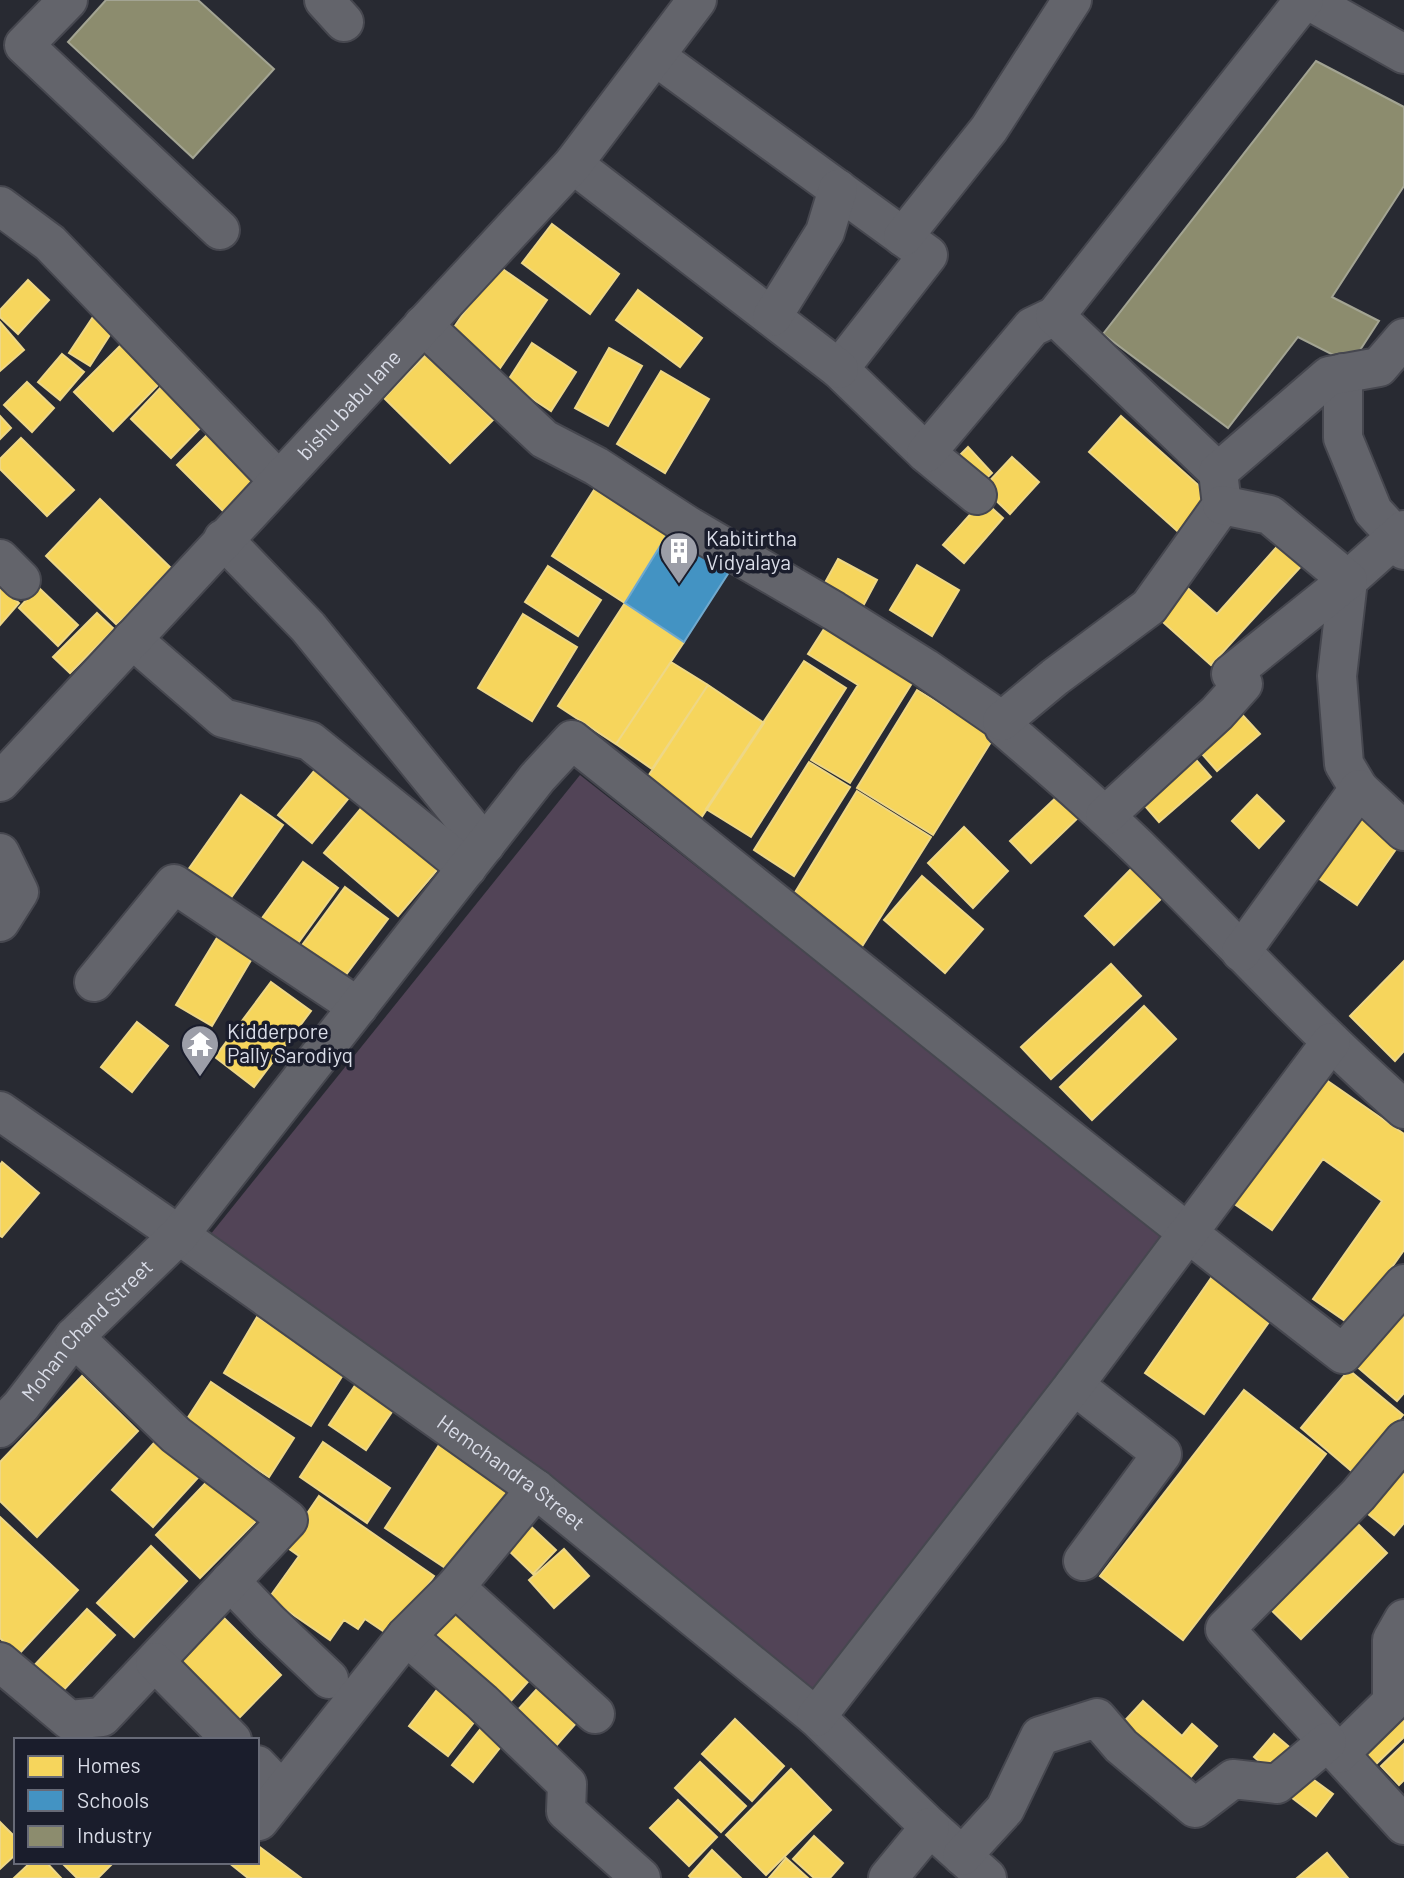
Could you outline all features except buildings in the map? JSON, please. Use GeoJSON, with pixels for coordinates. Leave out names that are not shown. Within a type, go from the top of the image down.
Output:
{"type":"FeatureCollection","features":[{"type":"Feature","properties":{"kind":"street"},"geometry":{"type":"LineString","coordinates":[[68,0],[24,45],[220,230]]}},
{"type":"Feature","properties":{"kind":"street"},"geometry":{"type":"LineString","coordinates":[[903,237],[989,129],[1072,0]]}},
{"type":"Feature","properties":{"kind":"street"},"geometry":{"type":"LineString","coordinates":[[926,453],[1032,327],[1055,316],[1306,0],[1404,54]]}},
{"type":"Feature","properties":{"kind":"street","name":"bishu babu lane"},"geometry":{"type":"LineString","coordinates":[[0,782],[573,164],[655,56],[683,6]]}},
{"type":"Feature","properties":{"kind":"street"},"geometry":{"type":"LineString","coordinates":[[655,56],[928,255],[839,369]]}},
{"type":"Feature","properties":{"kind":"street"},"geometry":{"type":"LineString","coordinates":[[573,164],[839,369],[926,453],[977,495]]}},
{"type":"Feature","properties":{"kind":"street"},"geometry":{"type":"LineString","coordinates":[[772,317],[825,232],[838,189]]}},
{"type":"Feature","properties":{"kind":"street"},"geometry":{"type":"LineString","coordinates":[[0,206],[50,243],[278,480]]}},
{"type":"Feature","properties":{"kind":"street"},"geometry":{"type":"LineString","coordinates":[[1055,316],[1220,488],[1270,515],[1348,580]]}},
{"type":"Feature","properties":{"kind":"street"},"geometry":{"type":"LineString","coordinates":[[424,325],[544,439],[596,466],[690,527],[834,611],[925,668],[1002,722],[1004,727],[1153,861],[1354,1066],[1404,1109]]}},
{"type":"Feature","properties":{"kind":"street"},"geometry":{"type":"LineString","coordinates":[[1002,722],[1055,677],[1149,607],[1220,488],[1329,376],[1379,367],[1404,338]]}},
{"type":"Feature","properties":{"kind":"street"},"geometry":{"type":"LineString","coordinates":[[1105,816],[1226,704],[1242,684],[1231,674],[1401,539],[1373,511],[1343,438],[1343,373]]}},
{"type":"Feature","properties":{"kind":"street"},"geometry":{"type":"LineString","coordinates":[[223,539],[308,627],[476,857]]}},
{"type":"Feature","properties":{"kind":"street"},"geometry":{"type":"LineString","coordinates":[[1348,580],[1337,676],[1344,764],[1359,789],[1404,831]]}},
{"type":"Feature","properties":{"kind":"street"},"geometry":{"type":"LineString","coordinates":[[132,639],[223,718],[310,741],[476,857]]}},
{"type":"Feature","properties":{"kind":"street","name":"Mohan Chand Street"},"geometry":{"type":"LineString","coordinates":[[0,1429],[74,1337],[179,1235],[537,778],[572,740],[1187,1234]]}},
{"type":"Feature","properties":{"kind":"street"},"geometry":{"type":"LineString","coordinates":[[1241,952],[1359,789]]}},
{"type":"Feature","properties":{"kind":"street"},"geometry":{"type":"LineString","coordinates":[[0,853],[19,892],[0,922]]}},
{"type":"Feature","properties":{"kind":"street"},"geometry":{"type":"LineString","coordinates":[[94,982],[174,884],[358,1007]]}},
{"type":"Feature","properties":{"kind":"street"},"geometry":{"type":"LineString","coordinates":[[816,1717],[1074,1385],[1331,1042]]}},
{"type":"Feature","properties":{"kind":"street","name":"Hemchandra Street"},"geometry":{"type":"LineString","coordinates":[[8,1130],[179,1235],[536,1489],[816,1717],[975,1867]]}},
{"type":"Feature","properties":{"kind":"street"},"geometry":{"type":"LineString","coordinates":[[1187,1234],[1343,1354],[1404,1284]]}},
{"type":"Feature","properties":{"kind":"street"},"geometry":{"type":"LineString","coordinates":[[6,1680],[69,1720],[102,1717],[288,1520],[176,1435],[74,1337]]}},
{"type":"Feature","properties":{"kind":"street"},"geometry":{"type":"LineString","coordinates":[[1074,1385],[1162,1454],[1083,1561]]}},
{"type":"Feature","properties":{"kind":"street"},"geometry":{"type":"LineString","coordinates":[[1404,1440],[1358,1495],[1225,1629],[1404,1825]]}},
{"type":"Feature","properties":{"kind":"street"},"geometry":{"type":"LineString","coordinates":[[259,1817],[269,1778],[455,1587],[536,1489]]}},
{"type":"Feature","properties":{"kind":"street"},"geometry":{"type":"LineString","coordinates":[[230,1581],[329,1679]]}},
{"type":"Feature","properties":{"kind":"street"},"geometry":{"type":"LineString","coordinates":[[455,1587],[595,1714]]}},
{"type":"Feature","properties":{"kind":"street"},"geometry":{"type":"LineString","coordinates":[[975,1867],[1040,1736],[1097,1718],[1121,1746],[1195,1808],[1233,1779],[1277,1784],[1333,1748],[1392,1702],[1392,1640],[1404,1619]]}},
{"type":"Feature","properties":{"kind":"street"},"geometry":{"type":"LineString","coordinates":[[407,1636],[482,1702],[567,1784],[566,1811],[640,1878]]}},
{"type":"Feature","properties":{"kind":"street"},"geometry":{"type":"LineString","coordinates":[[155,1662],[230,1738]]}},
{"type":"Feature","properties":{"kind":"street"},"geometry":{"type":"LineString","coordinates":[[888,1878],[930,1827]]}},
{"type":"Feature","properties":{"kind":"shaded area"},"geometry":{"type":"Polygon","coordinates":[[[580,775],[1167,1237],[813,1691],[206,1240],[580,775]]]}},
{"type":"Feature","properties":{"kind":"place","name":"Kabitirtha Vidyalaya"},"geometry":{"type":"Point","coordinates":[679,585]}},
{"type":"Feature","properties":{"kind":"place","name":"Kidderpore Pally Sarodiyq"},"geometry":{"type":"Point","coordinates":[200,1078]}}]}
